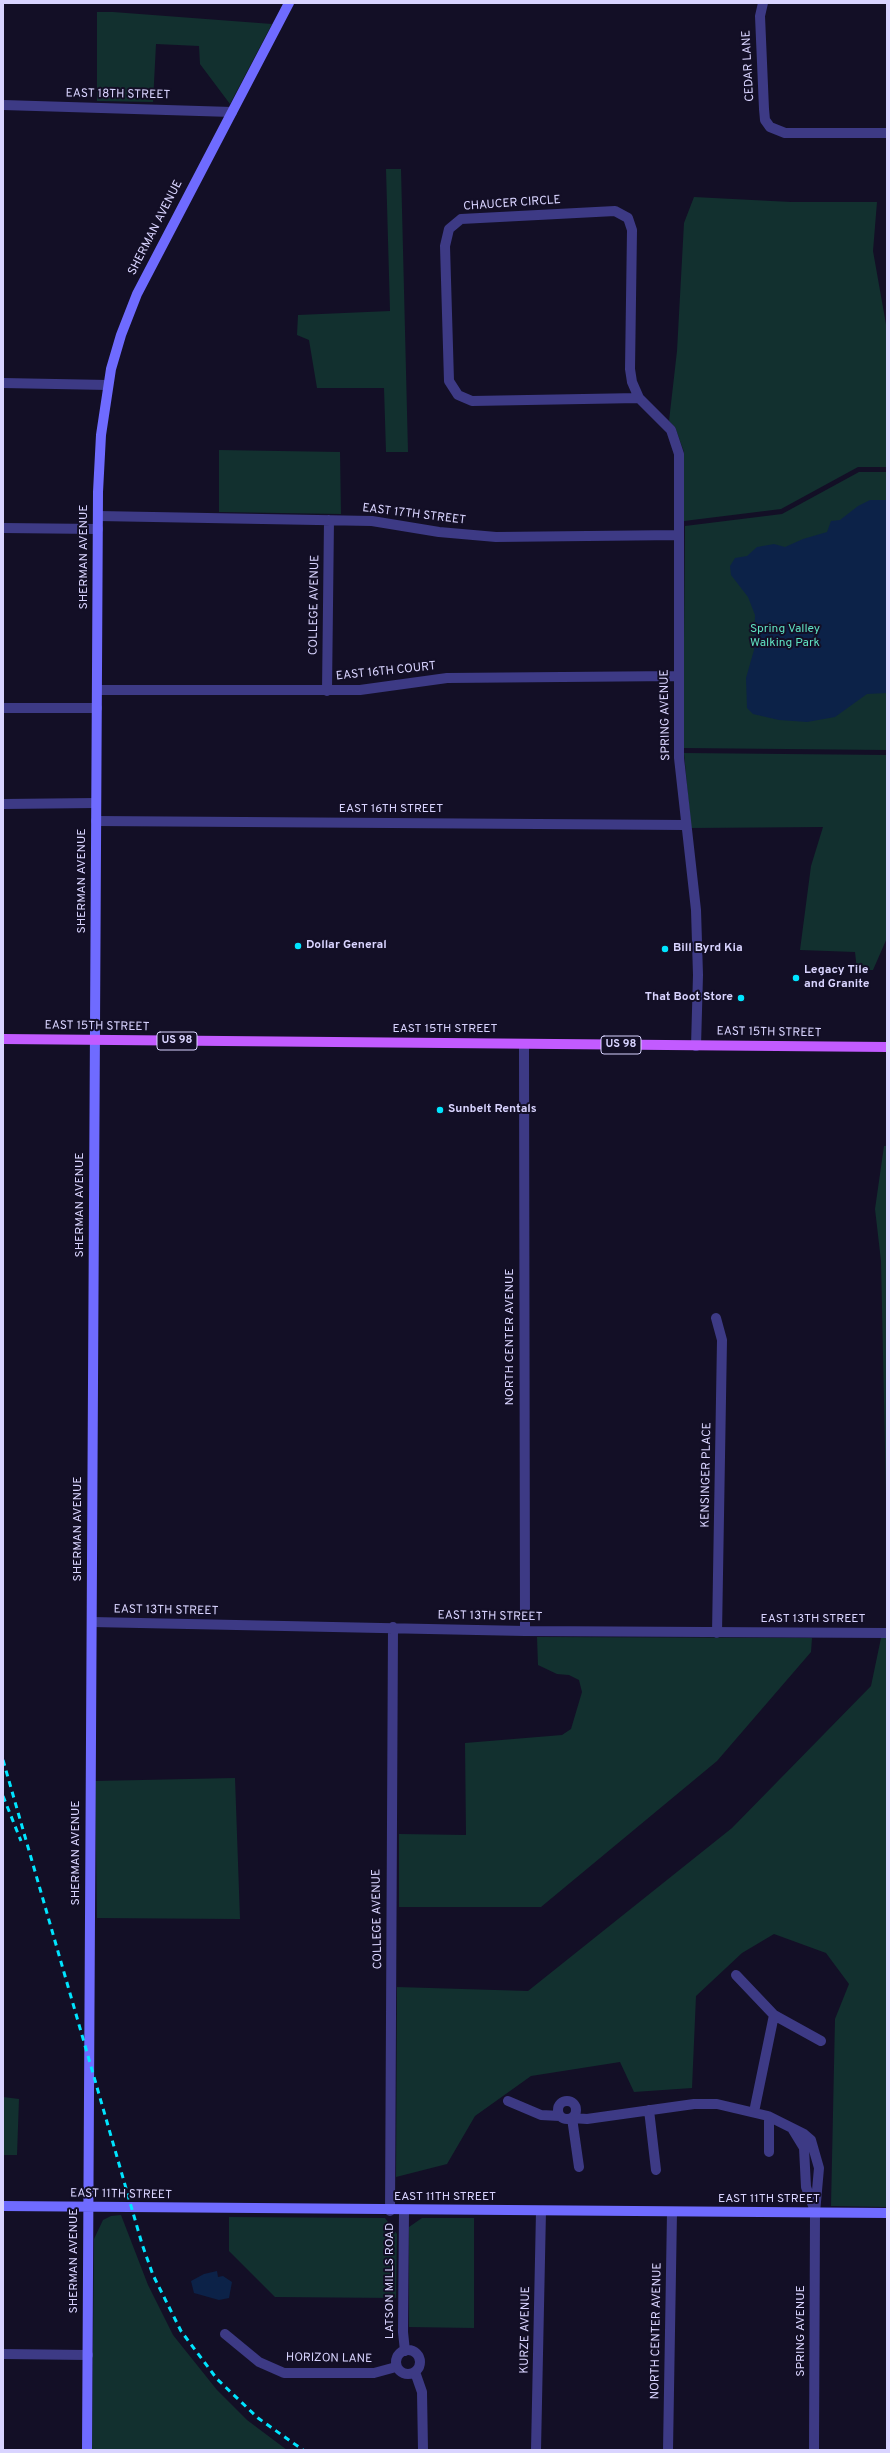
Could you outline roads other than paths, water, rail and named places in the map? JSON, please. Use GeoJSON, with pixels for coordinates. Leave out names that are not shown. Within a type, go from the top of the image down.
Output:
{"type":"FeatureCollection","features":[{"type":"Feature","properties":{"kind":"main road","name":"EAST 15TH STREET"},"geometry":{"type":"LineString","coordinates":[[3,1039],[887,1047]]}},
{"type":"Feature","properties":{"kind":"street","name":"SHERMAN AVENUE"},"geometry":{"type":"LineString","coordinates":[[87,2450],[94,1040],[99,455],[108,385],[121,335],[137,294],[289,3]]}},
{"type":"Feature","properties":{"kind":"street","name":"CEDAR LANE"},"geometry":{"type":"LineString","coordinates":[[763,3],[760,16],[764,109],[766,120],[770,127],[783,133],[887,133]]}},
{"type":"Feature","properties":{"kind":"street","name":"EAST 18TH STREET"},"geometry":{"type":"LineString","coordinates":[[3,105],[232,112]]}},
{"type":"Feature","properties":{"kind":"street","name":"CHAUCER CIRCLE"},"geometry":{"type":"LineString","coordinates":[[615,211],[628,218],[632,230],[630,368],[639,398],[472,400],[458,395],[449,381],[445,246],[449,229],[461,219],[615,211]]}},
{"type":"Feature","properties":{"kind":"street"},"geometry":{"type":"LineString","coordinates":[[3,383],[108,385]]}},
{"type":"Feature","properties":{"kind":"street","name":"SPRING AVENUE"},"geometry":{"type":"LineString","coordinates":[[639,398],[671,430],[676,441],[679,454],[679,758],[696,910],[698,975],[696,1046]]}},
{"type":"Feature","properties":{"kind":"street","name":"EAST 17TH STREET"},"geometry":{"type":"LineString","coordinates":[[98,516],[372,521],[439,532],[496,537],[679,535]]}},
{"type":"Feature","properties":{"kind":"street","name":"COLLEGE AVENUE"},"geometry":{"type":"LineString","coordinates":[[326,691],[329,520]]}},
{"type":"Feature","properties":{"kind":"street"},"geometry":{"type":"LineString","coordinates":[[3,528],[98,529]]}},
{"type":"Feature","properties":{"kind":"street","name":"EAST 16TH COURT"},"geometry":{"type":"LineString","coordinates":[[97,690],[326,691],[360,690],[447,678],[678,676]]}},
{"type":"Feature","properties":{"kind":"street"},"geometry":{"type":"LineString","coordinates":[[3,708],[97,708]]}},
{"type":"Feature","properties":{"kind":"street"},"geometry":{"type":"LineString","coordinates":[[3,804],[96,803]]}},
{"type":"Feature","properties":{"kind":"street","name":"EAST 16TH STREET"},"geometry":{"type":"LineString","coordinates":[[96,821],[686,825]]}},
{"type":"Feature","properties":{"kind":"street","name":"NORTH CENTER AVENUE"},"geometry":{"type":"LineString","coordinates":[[524,1044],[525,1631]]}},
{"type":"Feature","properties":{"kind":"street","name":"KENSINGER PLACE"},"geometry":{"type":"LineString","coordinates":[[716,1318],[722,1340],[718,1632]]}},
{"type":"Feature","properties":{"kind":"street","name":"EAST 13TH STREET"},"geometry":{"type":"LineString","coordinates":[[92,1622],[393,1627],[525,1631],[887,1633]]}},
{"type":"Feature","properties":{"kind":"street","name":"COLLEGE AVENUE"},"geometry":{"type":"LineString","coordinates":[[390,2211],[393,1627]]}},
{"type":"Feature","properties":{"kind":"street"},"geometry":{"type":"LineString","coordinates":[[736,1975],[774,2015],[820,2041]]}},
{"type":"Feature","properties":{"kind":"street"},"geometry":{"type":"LineString","coordinates":[[754,2112],[774,2015]]}},
{"type":"Feature","properties":{"kind":"street"},"geometry":{"type":"LineString","coordinates":[[508,2101],[541,2115],[560,2116],[566,2119],[572,2118]]}},
{"type":"Feature","properties":{"kind":"street"},"geometry":{"type":"LineString","coordinates":[[560,2116],[558,2110],[559,2104],[569,2101],[574,2104],[576,2109],[572,2118],[579,2167]]}},
{"type":"Feature","properties":{"kind":"street","name":"SPRING AVENUE"},"geometry":{"type":"LineString","coordinates":[[572,2118],[587,2119],[694,2104],[717,2104],[754,2112],[769,2117],[792,2128],[811,2140],[816,2152],[819,2180],[816,2213],[814,2450]]}},
{"type":"Feature","properties":{"kind":"street"},"geometry":{"type":"LineString","coordinates":[[649,2110],[656,2170]]}},
{"type":"Feature","properties":{"kind":"street"},"geometry":{"type":"LineString","coordinates":[[769,2117],[769,2152]]}},
{"type":"Feature","properties":{"kind":"street","name":"EAST 11TH STREET"},"geometry":{"type":"LineString","coordinates":[[3,2206],[390,2211],[887,2214]]}},
{"type":"Feature","properties":{"kind":"street","name":"LATSON MILLS ROAD"},"geometry":{"type":"LineString","coordinates":[[404,2211],[403,2332],[405,2350]]}},
{"type":"Feature","properties":{"kind":"street","name":"KURZE AVENUE"},"geometry":{"type":"LineString","coordinates":[[536,2450],[541,2211]]}},
{"type":"Feature","properties":{"kind":"street","name":"NORTH CENTER AVENUE"},"geometry":{"type":"LineString","coordinates":[[668,2450],[672,2212]]}},
{"type":"Feature","properties":{"kind":"street","name":"HORIZON LANE"},"geometry":{"type":"LineString","coordinates":[[225,2334],[259,2362],[284,2372],[374,2373],[396,2367]]}},
{"type":"Feature","properties":{"kind":"street"},"geometry":{"type":"LineString","coordinates":[[405,2350],[412,2351],[419,2357],[420,2365],[415,2372],[404,2374],[396,2367],[398,2355],[405,2350]]}},
{"type":"Feature","properties":{"kind":"street"},"geometry":{"type":"LineString","coordinates":[[3,2354],[88,2355]]}},
{"type":"Feature","properties":{"kind":"street"},"geometry":{"type":"LineString","coordinates":[[415,2372],[422,2392],[423,2450]]}},
{"type":"Feature","properties":{"kind":"water"},"geometry":{"type":"Polygon","coordinates":[[[870,500],[887,500],[887,693],[867,694],[835,717],[807,722],[779,720],[753,714],[747,708],[746,678],[754,650],[755,615],[748,597],[731,575],[730,566],[735,558],[747,556],[757,547],[774,544],[785,547],[803,539],[827,532],[831,521],[840,520],[858,506],[870,500]]]}},
{"type":"Feature","properties":{"kind":"water"},"geometry":{"type":"Polygon","coordinates":[[[217,2271],[218,2277],[223,2276],[232,2282],[229,2298],[219,2300],[194,2293],[191,2281],[204,2274],[217,2271]]]}},
{"type":"Feature","properties":{"kind":"railway"},"geometry":{"type":"LineString","coordinates":[[3,1760],[142,2244],[153,2275],[181,2331],[217,2379],[258,2418],[303,2450]]}},
{"type":"Feature","properties":{"kind":"railway"},"geometry":{"type":"LineString","coordinates":[[3,1796],[21,1841]]}},
{"type":"Feature","properties":{"kind":"place","name":"Dollar General"},"geometry":{"type":"Point","coordinates":[298,946]}},
{"type":"Feature","properties":{"kind":"place","name":"Bill Byrd Kia"},"geometry":{"type":"Point","coordinates":[665,949]}},
{"type":"Feature","properties":{"kind":"place","name":"Legacy Tile and Granite"},"geometry":{"type":"Point","coordinates":[796,978]}},
{"type":"Feature","properties":{"kind":"place","name":"That Boot Store"},"geometry":{"type":"Point","coordinates":[741,998]}},
{"type":"Feature","properties":{"kind":"place","name":"Sunbelt Rentals"},"geometry":{"type":"Point","coordinates":[440,1110]}},
{"type":"Feature","properties":{"kind":"park label","name":"Spring Valley Walking Park"},"geometry":{"type":"Point","coordinates":[785,637]}}]}
